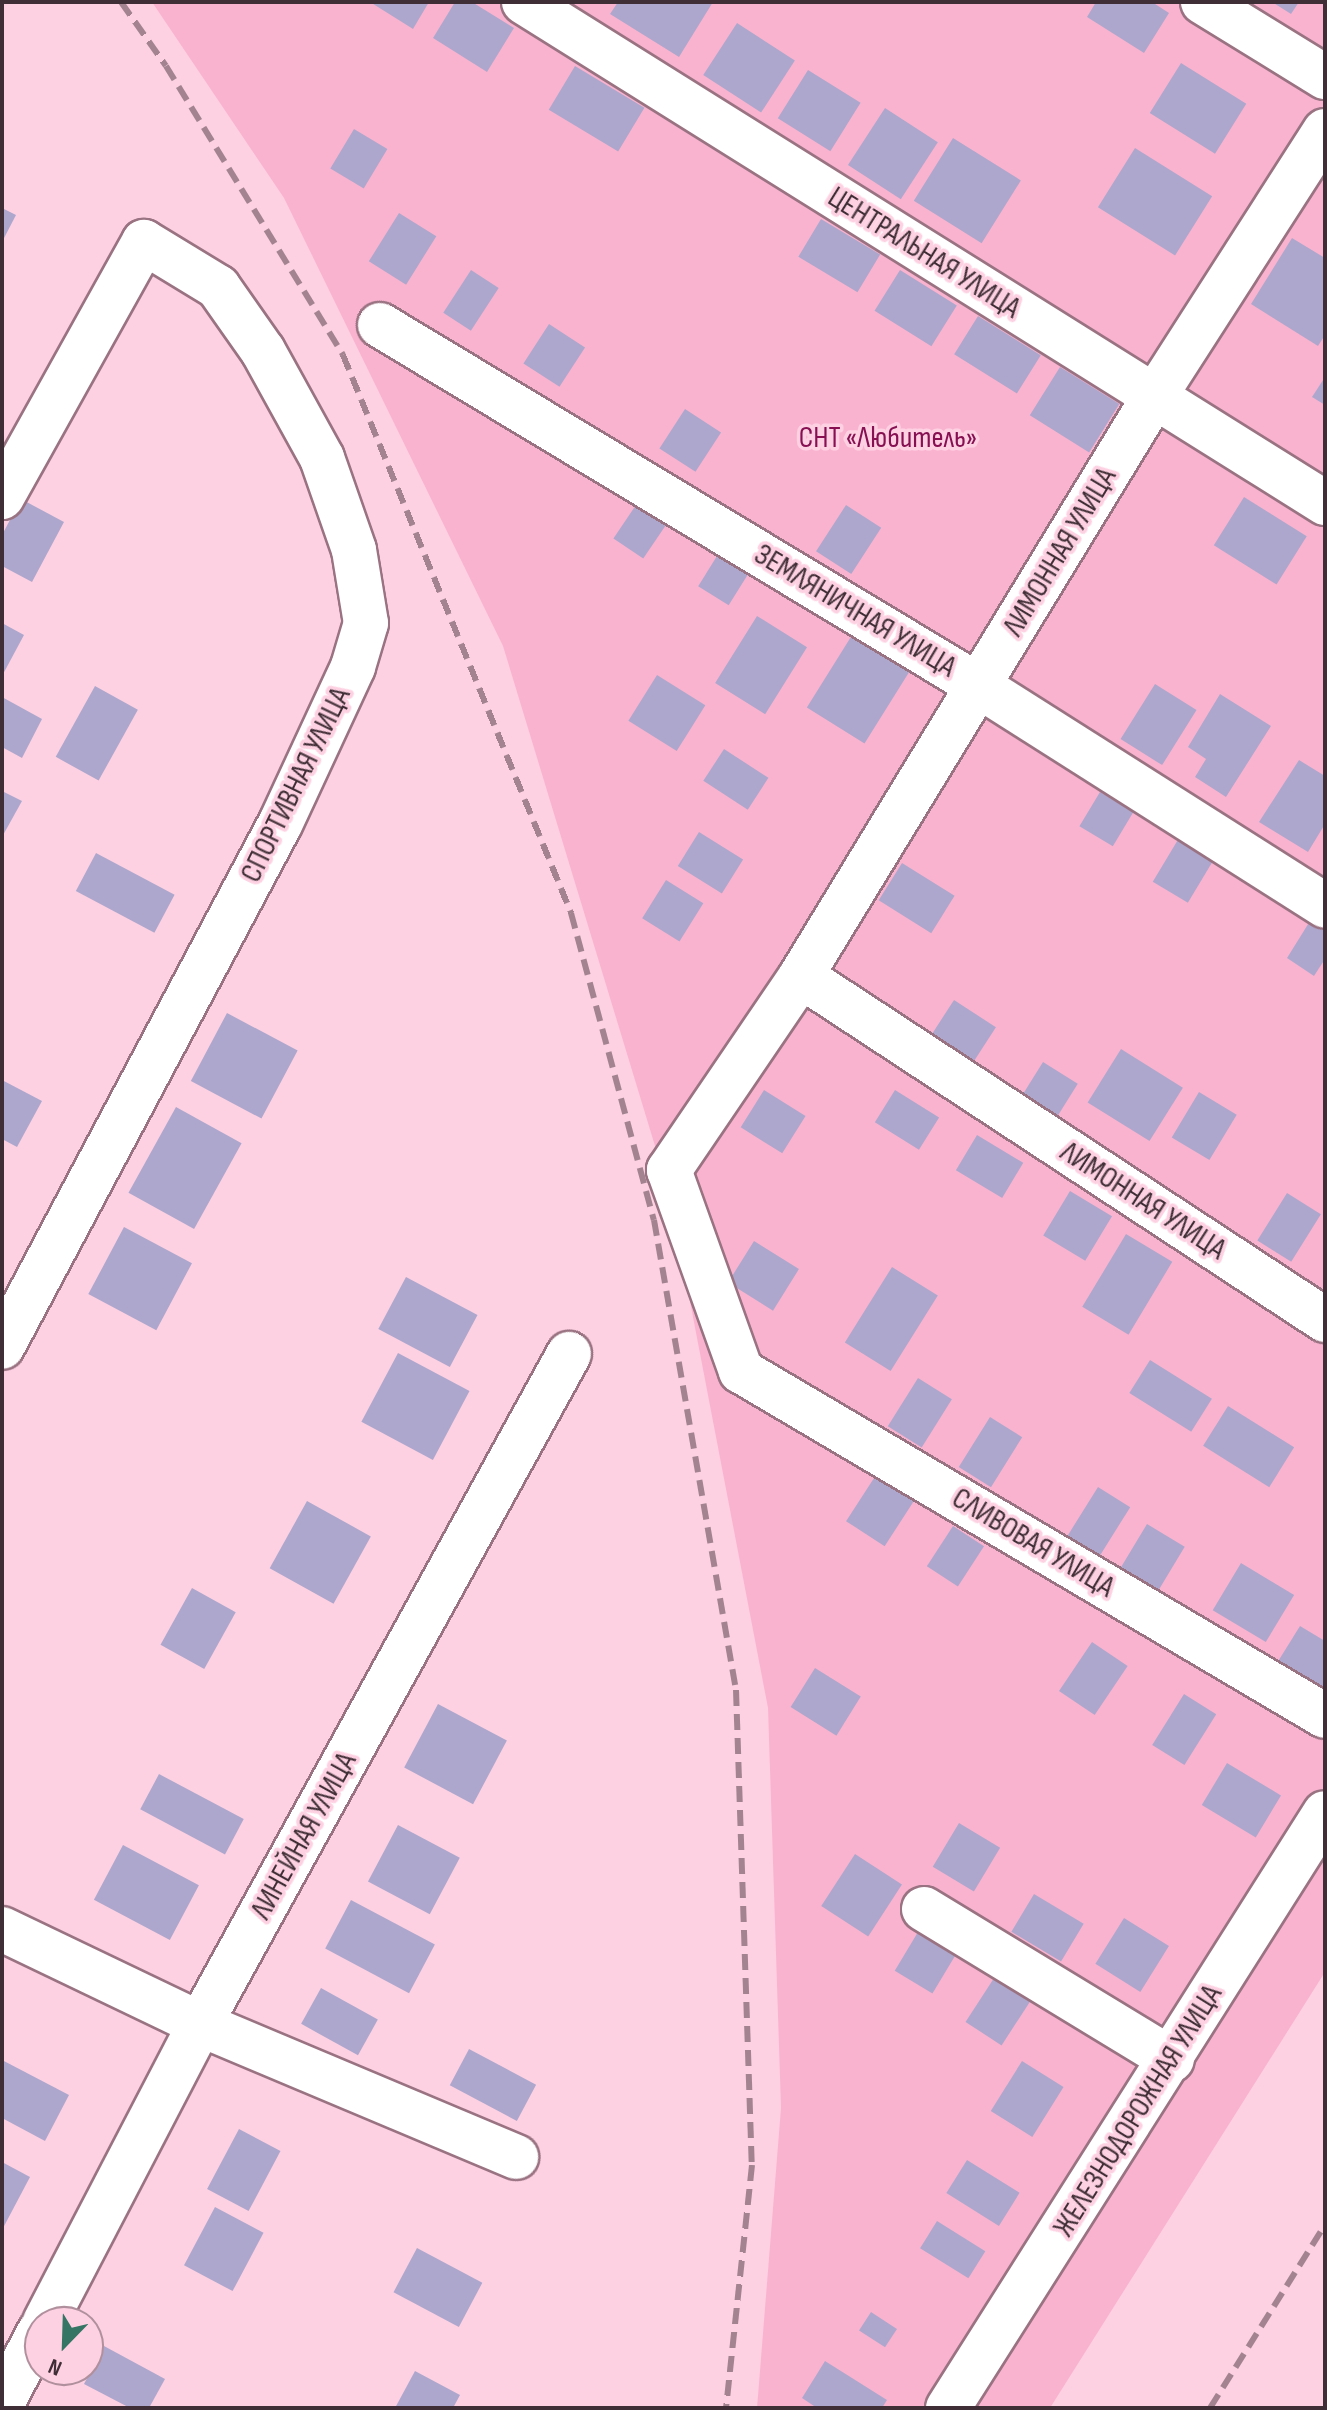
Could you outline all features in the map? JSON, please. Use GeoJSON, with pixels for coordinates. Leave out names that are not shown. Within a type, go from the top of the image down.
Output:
{"type":"FeatureCollection","features":[{"type":"Feature","properties":{"kind":"street"},"geometry":{"type":"LineString","coordinates":[[1203,2],[1325,77]]}},
{"type":"Feature","properties":{"kind":"street","name":"ЦЕНТРАЛЬНАЯ УЛИЦА"},"geometry":{"type":"LineString","coordinates":[[545,8],[1325,503]]}},
{"type":"Feature","properties":{"kind":"street","name":"ЛИМОННАЯ УЛИЦА"},"geometry":{"type":"LineString","coordinates":[[741,1371],[669,1170],[801,976],[1154,397],[1325,131]]}},
{"type":"Feature","properties":{"kind":"street","name":"СПОРТИВНАЯ УЛИЦА"},"geometry":{"type":"LineString","coordinates":[[2,497],[144,242],[218,287],[263,351],[322,458],[354,550],[366,623],[353,667],[280,824],[2,1347]]}},
{"type":"Feature","properties":{"kind":"street","name":"ЗЕМЛЯНИЧНАЯ УЛИЦА"},"geometry":{"type":"LineString","coordinates":[[380,325],[979,686],[1325,906]]}},
{"type":"Feature","properties":{"kind":"street","name":"ЛИМОННАЯ УЛИЦА"},"geometry":{"type":"LineString","coordinates":[[801,976],[1325,1320]]}},
{"type":"Feature","properties":{"kind":"street","name":"ЛИНЕЙНАЯ УЛИЦА"},"geometry":{"type":"LineString","coordinates":[[53,2306],[200,2024],[569,1354]]}},
{"type":"Feature","properties":{"kind":"street","name":"СЛИВОВАЯ УЛИЦА"},"geometry":{"type":"LineString","coordinates":[[741,1371],[1325,1716]]}},
{"type":"Feature","properties":{"kind":"street","name":"ЖЕЛЕЗНОДОРОЖНАЯ УЛИЦА"},"geometry":{"type":"LineString","coordinates":[[948,2408],[1172,2060],[1325,1813]]}},
{"type":"Feature","properties":{"kind":"street"},"geometry":{"type":"LineString","coordinates":[[924,1909],[1172,2060]]}},
{"type":"Feature","properties":{"kind":"street"},"geometry":{"type":"LineString","coordinates":[[2,1929],[200,2024],[516,2157]]}},
{"type":"Feature","properties":{"kind":"street"},"geometry":{"type":"LineString","coordinates":[[2,2403],[24,2361]]}},
{"type":"Feature","properties":{"kind":"green space","name":"СНТ «Любитель»"},"geometry":{"type":"Polygon","coordinates":[[[152,2],[1325,2],[1325,1972],[1050,2408],[757,2408],[781,2108],[768,1708],[669,1192],[503,646],[284,198],[152,2]]]}},
{"type":"Feature","properties":{"kind":"building"},"geometry":{"type":"Polygon","coordinates":[[[370,2],[429,2],[413,29],[370,2]]]}},
{"type":"Feature","properties":{"kind":"building"},"geometry":{"type":"Polygon","coordinates":[[[455,2],[472,2],[514,28],[487,72],[433,38],[455,2]]]}},
{"type":"Feature","properties":{"kind":"building"},"geometry":{"type":"Polygon","coordinates":[[[618,2],[713,2],[679,57],[610,14],[618,2]]]}},
{"type":"Feature","properties":{"kind":"building"},"geometry":{"type":"Polygon","coordinates":[[[1096,2],[1152,2],[1169,13],[1144,53],[1087,17],[1096,2]]]}},
{"type":"Feature","properties":{"kind":"building"},"geometry":{"type":"Polygon","coordinates":[[[1272,2],[1299,2],[1291,14],[1272,2]]]}},
{"type":"Feature","properties":{"kind":"building"},"geometry":{"type":"Polygon","coordinates":[[[737,23],[795,61],[761,113],[703,75],[737,23]]]}},
{"type":"Feature","properties":{"kind":"building"},"geometry":{"type":"Polygon","coordinates":[[[1181,63],[1246,104],[1215,154],[1150,113],[1181,63]]]}},
{"type":"Feature","properties":{"kind":"building"},"geometry":{"type":"Polygon","coordinates":[[[575,66],[644,108],[618,151],[549,110],[575,66]]]}},
{"type":"Feature","properties":{"kind":"building"},"geometry":{"type":"Polygon","coordinates":[[[808,70],[861,103],[830,151],[778,118],[808,70]]]}},
{"type":"Feature","properties":{"kind":"building"},"geometry":{"type":"Polygon","coordinates":[[[885,108],[938,142],[901,199],[848,165],[885,108]]]}},
{"type":"Feature","properties":{"kind":"building"},"geometry":{"type":"Polygon","coordinates":[[[354,129],[387,149],[364,189],[330,168],[354,129]]]}},
{"type":"Feature","properties":{"kind":"building"},"geometry":{"type":"Polygon","coordinates":[[[953,138],[1021,180],[982,243],[914,201],[953,138]]]}},
{"type":"Feature","properties":{"kind":"building"},"geometry":{"type":"Polygon","coordinates":[[[1135,148],[1212,196],[1175,256],[1098,207],[1135,148]]]}},
{"type":"Feature","properties":{"kind":"building"},"geometry":{"type":"Polygon","coordinates":[[[2,208],[16,215],[2,242],[2,208]]]}},
{"type":"Feature","properties":{"kind":"building"},"geometry":{"type":"Polygon","coordinates":[[[399,213],[436,236],[406,285],[369,261],[399,213]]]}},
{"type":"Feature","properties":{"kind":"building"},"geometry":{"type":"Polygon","coordinates":[[[821,219],[880,255],[857,292],[798,257],[821,219]]]}},
{"type":"Feature","properties":{"kind":"building"},"geometry":{"type":"Polygon","coordinates":[[[1292,238],[1325,258],[1325,335],[1318,346],[1251,304],[1292,238]]]}},
{"type":"Feature","properties":{"kind":"building"},"geometry":{"type":"Polygon","coordinates":[[[471,270],[499,288],[471,331],[443,313],[471,270]]]}},
{"type":"Feature","properties":{"kind":"building"},"geometry":{"type":"Polygon","coordinates":[[[900,270],[957,306],[931,346],[875,311],[900,270]]]}},
{"type":"Feature","properties":{"kind":"building"},"geometry":{"type":"Polygon","coordinates":[[[978,316],[1041,355],[1017,393],[954,354],[978,316]]]}},
{"type":"Feature","properties":{"kind":"building"},"geometry":{"type":"Polygon","coordinates":[[[549,324],[585,347],[559,387],[523,363],[549,324]]]}},
{"type":"Feature","properties":{"kind":"building"},"geometry":{"type":"Polygon","coordinates":[[[1060,367],[1119,404],[1089,452],[1030,415],[1060,367]]]}},
{"type":"Feature","properties":{"kind":"building"},"geometry":{"type":"Polygon","coordinates":[[[1325,377],[1325,405],[1312,397],[1325,377]]]}},
{"type":"Feature","properties":{"kind":"building"},"geometry":{"type":"Polygon","coordinates":[[[685,409],[721,432],[695,472],[659,448],[685,409]]]}},
{"type":"Feature","properties":{"kind":"building"},"geometry":{"type":"Polygon","coordinates":[[[1244,497],[1307,536],[1277,585],[1214,545],[1244,497]]]}},
{"type":"Feature","properties":{"kind":"building"},"geometry":{"type":"Polygon","coordinates":[[[21,499],[64,522],[32,582],[2,566],[2,535],[21,499]]]}},
{"type":"Feature","properties":{"kind":"building"},"geometry":{"type":"Polygon","coordinates":[[[638,502],[668,522],[643,559],[613,538],[638,502]]]}},
{"type":"Feature","properties":{"kind":"building"},"geometry":{"type":"Polygon","coordinates":[[[846,505],[881,528],[851,574],[816,551],[846,505]]]}},
{"type":"Feature","properties":{"kind":"building"},"geometry":{"type":"Polygon","coordinates":[[[722,548],[753,567],[729,605],[698,586],[722,548]]]}},
{"type":"Feature","properties":{"kind":"building"},"geometry":{"type":"Polygon","coordinates":[[[757,616],[807,647],[765,714],[715,683],[757,616]]]}},
{"type":"Feature","properties":{"kind":"building"},"geometry":{"type":"Polygon","coordinates":[[[2,623],[24,635],[2,676],[2,623]]]}},
{"type":"Feature","properties":{"kind":"building"},"geometry":{"type":"Polygon","coordinates":[[[854,632],[912,668],[865,744],[807,707],[854,632]]]}},
{"type":"Feature","properties":{"kind":"building"},"geometry":{"type":"Polygon","coordinates":[[[657,675],[705,705],[677,751],[628,721],[657,675]]]}},
{"type":"Feature","properties":{"kind":"building"},"geometry":{"type":"Polygon","coordinates":[[[1155,684],[1197,710],[1162,765],[1121,739],[1155,684]]]}},
{"type":"Feature","properties":{"kind":"building"},"geometry":{"type":"Polygon","coordinates":[[[95,686],[138,710],[99,781],[56,757],[95,686]]]}},
{"type":"Feature","properties":{"kind":"building"},"geometry":{"type":"Polygon","coordinates":[[[1220,694],[1271,726],[1226,797],[1195,777],[1206,759],[1188,747],[1220,694]]]}},
{"type":"Feature","properties":{"kind":"building"},"geometry":{"type":"Polygon","coordinates":[[[2,697],[42,719],[22,758],[2,747],[2,697]]]}},
{"type":"Feature","properties":{"kind":"building"},"geometry":{"type":"Polygon","coordinates":[[[724,749],[768,778],[748,810],[703,781],[724,749]]]}},
{"type":"Feature","properties":{"kind":"building"},"geometry":{"type":"Polygon","coordinates":[[[1299,760],[1325,776],[1325,824],[1308,852],[1259,822],[1299,760]]]}},
{"type":"Feature","properties":{"kind":"building"},"geometry":{"type":"Polygon","coordinates":[[[2,791],[22,801],[2,837],[2,791]]]}},
{"type":"Feature","properties":{"kind":"building"},"geometry":{"type":"Polygon","coordinates":[[[1100,792],[1133,812],[1113,846],[1079,826],[1100,792]]]}},
{"type":"Feature","properties":{"kind":"building"},"geometry":{"type":"Polygon","coordinates":[[[699,832],[743,860],[722,893],[678,866],[699,832]]]}},
{"type":"Feature","properties":{"kind":"building"},"geometry":{"type":"Polygon","coordinates":[[[1179,838],[1214,859],[1188,903],[1153,882],[1179,838]]]}},
{"type":"Feature","properties":{"kind":"building"},"geometry":{"type":"Polygon","coordinates":[[[96,853],[175,895],[154,933],[76,891],[96,853]]]}},
{"type":"Feature","properties":{"kind":"building"},"geometry":{"type":"Polygon","coordinates":[[[902,863],[955,896],[931,933],[879,900],[902,863]]]}},
{"type":"Feature","properties":{"kind":"building"},"geometry":{"type":"Polygon","coordinates":[[[666,880],[703,903],[679,941],[642,918],[666,880]]]}},
{"type":"Feature","properties":{"kind":"building"},"geometry":{"type":"Polygon","coordinates":[[[1310,921],[1325,930],[1325,959],[1314,976],[1287,958],[1310,921]]]}},
{"type":"Feature","properties":{"kind":"building"},"geometry":{"type":"Polygon","coordinates":[[[954,1000],[996,1027],[972,1064],[930,1037],[954,1000]]]}},
{"type":"Feature","properties":{"kind":"building"},"geometry":{"type":"Polygon","coordinates":[[[227,1013],[298,1051],[261,1119],[191,1081],[227,1013]]]}},
{"type":"Feature","properties":{"kind":"building"},"geometry":{"type":"Polygon","coordinates":[[[1121,1049],[1183,1088],[1150,1141],[1088,1102],[1121,1049]]]}},
{"type":"Feature","properties":{"kind":"building"},"geometry":{"type":"Polygon","coordinates":[[[1043,1062],[1078,1084],[1053,1123],[1019,1101],[1043,1062]]]}},
{"type":"Feature","properties":{"kind":"building"},"geometry":{"type":"Polygon","coordinates":[[[2,1080],[42,1101],[17,1147],[2,1139],[2,1080]]]}},
{"type":"Feature","properties":{"kind":"building"},"geometry":{"type":"Polygon","coordinates":[[[764,1090],[806,1116],[782,1153],[741,1127],[764,1090]]]}},
{"type":"Feature","properties":{"kind":"building"},"geometry":{"type":"Polygon","coordinates":[[[895,1090],[939,1118],[919,1150],[875,1122],[895,1090]]]}},
{"type":"Feature","properties":{"kind":"building"},"geometry":{"type":"Polygon","coordinates":[[[1199,1092],[1237,1115],[1209,1160],[1172,1137],[1199,1092]]]}},
{"type":"Feature","properties":{"kind":"building"},"geometry":{"type":"Polygon","coordinates":[[[176,1107],[242,1143],[194,1229],[128,1193],[176,1107]]]}},
{"type":"Feature","properties":{"kind":"building"},"geometry":{"type":"Polygon","coordinates":[[[977,1135],[1023,1163],[1002,1198],[956,1170],[977,1135]]]}},
{"type":"Feature","properties":{"kind":"building"},"geometry":{"type":"Polygon","coordinates":[[[1070,1191],[1112,1216],[1085,1261],[1043,1236],[1070,1191]]]}},
{"type":"Feature","properties":{"kind":"building"},"geometry":{"type":"Polygon","coordinates":[[[1287,1193],[1321,1214],[1291,1262],[1257,1240],[1287,1193]]]}},
{"type":"Feature","properties":{"kind":"building"},"geometry":{"type":"Polygon","coordinates":[[[124,1227],[192,1263],[156,1330],[88,1294],[124,1227]]]}},
{"type":"Feature","properties":{"kind":"building"},"geometry":{"type":"Polygon","coordinates":[[[1126,1234],[1172,1262],[1129,1335],[1082,1307],[1126,1234]]]}},
{"type":"Feature","properties":{"kind":"building"},"geometry":{"type":"Polygon","coordinates":[[[754,1241],[799,1269],[773,1311],[728,1283],[754,1241]]]}},
{"type":"Feature","properties":{"kind":"building"},"geometry":{"type":"Polygon","coordinates":[[[892,1267],[938,1296],[891,1371],[845,1342],[892,1267]]]}},
{"type":"Feature","properties":{"kind":"building"},"geometry":{"type":"Polygon","coordinates":[[[406,1277],[478,1315],[450,1367],[378,1329],[406,1277]]]}},
{"type":"Feature","properties":{"kind":"building"},"geometry":{"type":"Polygon","coordinates":[[[398,1353],[470,1391],[433,1460],[361,1422],[398,1353]]]}},
{"type":"Feature","properties":{"kind":"building"},"geometry":{"type":"Polygon","coordinates":[[[1150,1360],[1212,1399],[1191,1432],[1129,1393],[1150,1360]]]}},
{"type":"Feature","properties":{"kind":"building"},"geometry":{"type":"Polygon","coordinates":[[[918,1378],[952,1399],[922,1448],[888,1426],[918,1378]]]}},
{"type":"Feature","properties":{"kind":"building"},"geometry":{"type":"Polygon","coordinates":[[[1228,1406],[1294,1447],[1269,1487],[1203,1446],[1228,1406]]]}},
{"type":"Feature","properties":{"kind":"building"},"geometry":{"type":"Polygon","coordinates":[[[990,1417],[1022,1437],[991,1487],[959,1467],[990,1417]]]}},
{"type":"Feature","properties":{"kind":"building"},"geometry":{"type":"Polygon","coordinates":[[[876,1475],[915,1500],[885,1546],[846,1521],[876,1475]]]}},
{"type":"Feature","properties":{"kind":"building"},"geometry":{"type":"Polygon","coordinates":[[[1098,1487],[1130,1507],[1098,1558],[1066,1538],[1098,1487]]]}},
{"type":"Feature","properties":{"kind":"building"},"geometry":{"type":"Polygon","coordinates":[[[307,1501],[371,1536],[334,1604],[270,1568],[307,1501]]]}},
{"type":"Feature","properties":{"kind":"building"},"geometry":{"type":"Polygon","coordinates":[[[1147,1524],[1185,1547],[1158,1591],[1120,1569],[1147,1524]]]}},
{"type":"Feature","properties":{"kind":"building"},"geometry":{"type":"Polygon","coordinates":[[[953,1526],[984,1546],[958,1586],[927,1566],[953,1526]]]}},
{"type":"Feature","properties":{"kind":"building"},"geometry":{"type":"Polygon","coordinates":[[[1241,1563],[1294,1595],[1266,1642],[1213,1610],[1241,1563]]]}},
{"type":"Feature","properties":{"kind":"building"},"geometry":{"type":"Polygon","coordinates":[[[192,1588],[236,1612],[204,1669],[160,1645],[192,1588]]]}},
{"type":"Feature","properties":{"kind":"building"},"geometry":{"type":"Polygon","coordinates":[[[1300,1626],[1325,1641],[1325,1705],[1272,1671],[1300,1626]]]}},
{"type":"Feature","properties":{"kind":"building"},"geometry":{"type":"Polygon","coordinates":[[[1092,1642],[1128,1666],[1095,1715],[1059,1691],[1092,1642]]]}},
{"type":"Feature","properties":{"kind":"building"},"geometry":{"type":"Polygon","coordinates":[[[815,1668],[861,1697],[836,1736],[791,1707],[815,1668]]]}},
{"type":"Feature","properties":{"kind":"building"},"geometry":{"type":"Polygon","coordinates":[[[1184,1694],[1216,1714],[1184,1765],[1152,1745],[1184,1694]]]}},
{"type":"Feature","properties":{"kind":"building"},"geometry":{"type":"Polygon","coordinates":[[[438,1704],[507,1741],[473,1804],[404,1768],[438,1704]]]}},
{"type":"Feature","properties":{"kind":"building"},"geometry":{"type":"Polygon","coordinates":[[[1227,1763],[1281,1795],[1256,1837],[1202,1805],[1227,1763]]]}},
{"type":"Feature","properties":{"kind":"building"},"geometry":{"type":"Polygon","coordinates":[[[159,1774],[244,1819],[225,1854],[140,1809],[159,1774]]]}},
{"type":"Feature","properties":{"kind":"building"},"geometry":{"type":"Polygon","coordinates":[[[959,1823],[1000,1848],[974,1891],[933,1867],[959,1823]]]}},
{"type":"Feature","properties":{"kind":"building"},"geometry":{"type":"Polygon","coordinates":[[[398,1825],[460,1858],[430,1914],[368,1882],[398,1825]]]}},
{"type":"Feature","properties":{"kind":"building"},"geometry":{"type":"Polygon","coordinates":[[[123,1845],[199,1885],[170,1940],[94,1900],[123,1845]]]}},
{"type":"Feature","properties":{"kind":"building"},"geometry":{"type":"Polygon","coordinates":[[[855,1854],[902,1884],[868,1936],[821,1906],[855,1854]]]}},
{"type":"Feature","properties":{"kind":"building"},"geometry":{"type":"Polygon","coordinates":[[[1034,1894],[1084,1924],[1061,1962],[1011,1932],[1034,1894]]]}},
{"type":"Feature","properties":{"kind":"building"},"geometry":{"type":"Polygon","coordinates":[[[351,1900],[435,1945],[409,1993],[325,1949],[351,1900]]]}},
{"type":"Feature","properties":{"kind":"building"},"geometry":{"type":"Polygon","coordinates":[[[1124,1918],[1169,1946],[1140,1992],[1095,1964],[1124,1918]]]}},
{"type":"Feature","properties":{"kind":"building"},"geometry":{"type":"Polygon","coordinates":[[[921,1927],[959,1950],[932,1993],[895,1971],[921,1927]]]}},
{"type":"Feature","properties":{"kind":"building"},"geometry":{"type":"Polygon","coordinates":[[[996,1975],[1032,1998],[1002,2045],[966,2022],[996,1975]]]}},
{"type":"Feature","properties":{"kind":"building"},"geometry":{"type":"Polygon","coordinates":[[[321,1988],[378,2020],[358,2055],[301,2024],[321,1988]]]}},
{"type":"Feature","properties":{"kind":"building"},"geometry":{"type":"Polygon","coordinates":[[[469,2049],[536,2085],[517,2121],[450,2085],[469,2049]]]}},
{"type":"Feature","properties":{"kind":"building"},"geometry":{"type":"Polygon","coordinates":[[[2,2060],[69,2095],[45,2141],[2,2118],[2,2060]]]}},
{"type":"Feature","properties":{"kind":"building"},"geometry":{"type":"Polygon","coordinates":[[[1022,2061],[1064,2087],[1032,2137],[991,2111],[1022,2061]]]}},
{"type":"Feature","properties":{"kind":"building"},"geometry":{"type":"Polygon","coordinates":[[[239,2129],[280,2151],[249,2211],[207,2189],[239,2129]]]}},
{"type":"Feature","properties":{"kind":"building"},"geometry":{"type":"Polygon","coordinates":[[[967,2160],[1020,2193],[999,2226],[946,2193],[967,2160]]]}},
{"type":"Feature","properties":{"kind":"building"},"geometry":{"type":"Polygon","coordinates":[[[2,2162],[30,2177],[2,2230],[2,2162]]]}},
{"type":"Feature","properties":{"kind":"building"},"geometry":{"type":"Polygon","coordinates":[[[215,2207],[264,2233],[233,2291],[184,2265],[215,2207]]]}},
{"type":"Feature","properties":{"kind":"building"},"geometry":{"type":"Polygon","coordinates":[[[937,2221],[985,2251],[968,2278],[920,2248],[937,2221]]]}},
{"type":"Feature","properties":{"kind":"building"},"geometry":{"type":"Polygon","coordinates":[[[417,2248],[482,2283],[459,2327],[394,2292],[417,2248]]]}},
{"type":"Feature","properties":{"kind":"building"},"geometry":{"type":"Polygon","coordinates":[[[871,2312],[897,2329],[885,2347],[859,2330],[871,2312]]]}},
{"type":"Feature","properties":{"kind":"building"},"geometry":{"type":"Polygon","coordinates":[[[104,2346],[165,2379],[149,2408],[130,2408],[88,2386],[104,2386],[104,2346]]]}},
{"type":"Feature","properties":{"kind":"building"},"geometry":{"type":"Polygon","coordinates":[[[825,2361],[887,2400],[882,2408],[817,2408],[802,2398],[825,2361]]]}},
{"type":"Feature","properties":{"kind":"building"},"geometry":{"type":"Polygon","coordinates":[[[415,2371],[460,2395],[453,2408],[395,2408],[415,2371]]]}},
{"type":"Feature","properties":{"kind":"railway"},"geometry":{"type":"LineString","coordinates":[[121,2],[166,66],[343,355],[571,913],[654,1220],[736,1690],[752,2165],[726,2408]]}},
{"type":"Feature","properties":{"kind":"railway"},"geometry":{"type":"LineString","coordinates":[[1210,2408],[1325,2225]]}}]}
